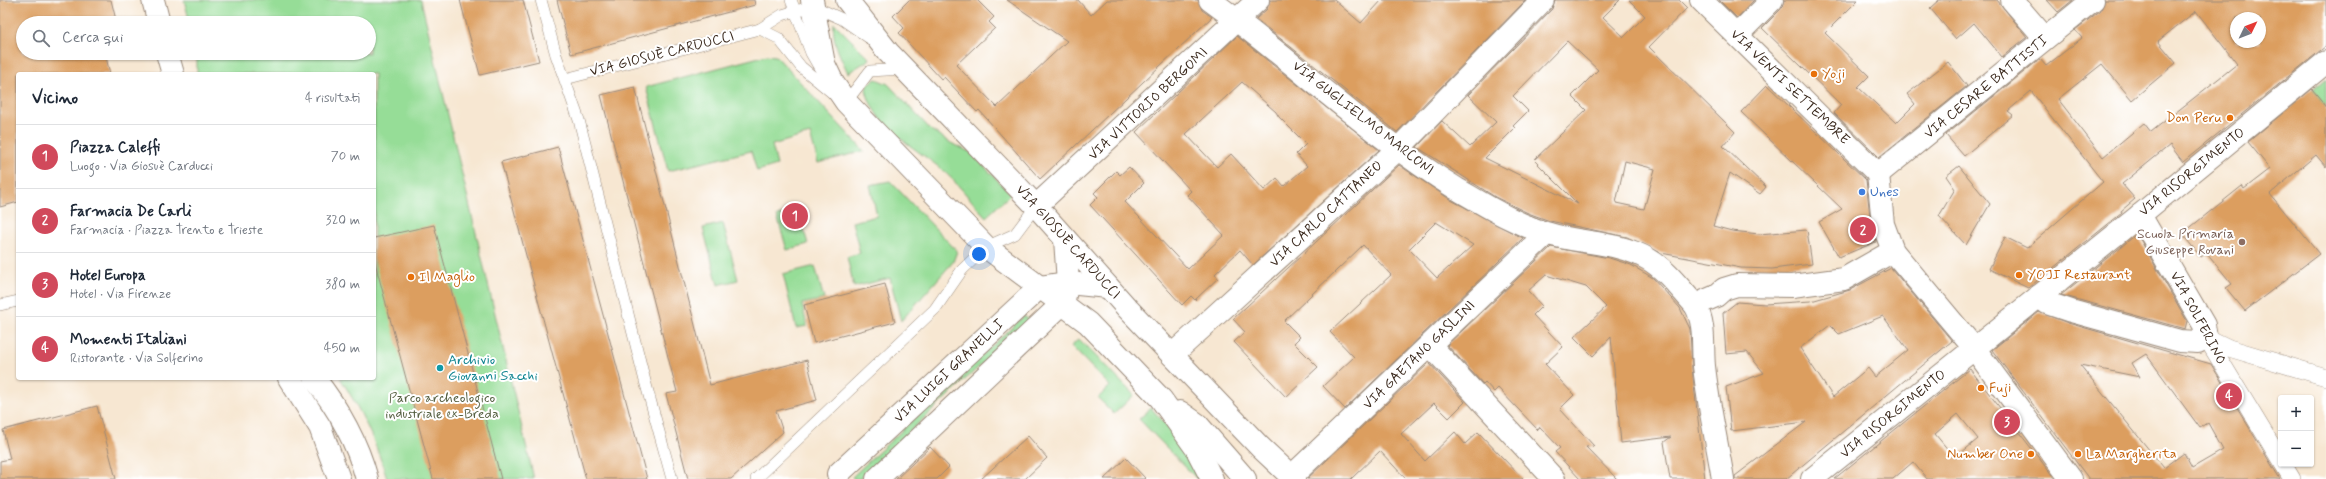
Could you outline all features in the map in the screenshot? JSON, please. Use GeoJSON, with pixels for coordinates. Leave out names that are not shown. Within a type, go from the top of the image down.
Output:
{"type":"FeatureCollection","features":[{"type":"Feature","properties":{"kind":"street"},"geometry":{"type":"LineString","coordinates":[[153,0],[157,16]]}},
{"type":"Feature","properties":{"kind":"street","name":"VIA GIOSUÈ CARDUCCI"},"geometry":{"type":"LineString","coordinates":[[847,0],[888,52],[1036,206],[1108,287],[1260,447],[1287,478]]}},
{"type":"Feature","properties":{"kind":"street","name":"VIA GUGLIELMO MARCONI"},"geometry":{"type":"LineString","coordinates":[[1210,0],[1238,20],[1398,149],[1456,188],[1504,215],[1546,234],[1612,246],[1647,258],[1661,267],[1695,305]]}},
{"type":"Feature","properties":{"kind":"street","name":"VIA VITTORIO BERGOMI"},"geometry":{"type":"LineString","coordinates":[[1036,206],[1258,0]]}},
{"type":"Feature","properties":{"kind":"street","name":"VIA CARLO CATTANEO"},"geometry":{"type":"LineString","coordinates":[[1172,355],[1398,149],[1543,0]]}},
{"type":"Feature","properties":{"kind":"street","name":"VIA VENTI SETTEMBRE"},"geometry":{"type":"LineString","coordinates":[[1701,0],[1878,174]]}},
{"type":"Feature","properties":{"kind":"street"},"geometry":{"type":"LineString","coordinates":[[1737,35],[1772,0]]}},
{"type":"Feature","properties":{"kind":"street"},"geometry":{"type":"LineString","coordinates":[[2012,0],[2045,38]]}},
{"type":"Feature","properties":{"kind":"street","name":"VIA CESARE BATTISTI"},"geometry":{"type":"LineString","coordinates":[[1878,174],[2093,0]]}},
{"type":"Feature","properties":{"kind":"street"},"geometry":{"type":"LineString","coordinates":[[807,6],[824,64],[833,83],[846,102],[986,247],[1040,287],[1065,293],[1108,287]]}},
{"type":"Feature","properties":{"kind":"street"},"geometry":{"type":"LineString","coordinates":[[169,60],[172,72]]}},
{"type":"Feature","properties":{"kind":"street","name":"VIA RISORGIMENTO"},"geometry":{"type":"LineString","coordinates":[[1812,479],[2140,215],[2326,62]]}},
{"type":"Feature","properties":{"kind":"street"},"geometry":{"type":"LineString","coordinates":[[1878,174],[1883,224],[1893,251],[1974,348],[2071,479]]}},
{"type":"Feature","properties":{"kind":"street","name":"VIA SOLFERINO"},"geometry":{"type":"LineString","coordinates":[[2140,215],[2204,325],[2206,337],[2278,456]]}},
{"type":"Feature","properties":{"kind":"street","name":"VIA GAETANO GASLINI"},"geometry":{"type":"LineString","coordinates":[[1287,478],[1430,345],[1546,234]]}},
{"type":"Feature","properties":{"kind":"street"},"geometry":{"type":"LineString","coordinates":[[1065,239],[1065,293],[1088,323],[1160,399],[1196,448],[1212,479]]}},
{"type":"Feature","properties":{"kind":"street"},"geometry":{"type":"LineString","coordinates":[[1723,479],[1704,365],[1704,340],[1699,312],[1695,305],[1716,296],[1724,288],[1737,285],[1792,286],[1844,279],[1893,251]]}},
{"type":"Feature","properties":{"kind":"street","name":"VIA LUIGI GRANELLI"},"geometry":{"type":"LineString","coordinates":[[838,474],[1040,287]]}},
{"type":"Feature","properties":{"kind":"street","name":"VIA LUIGI GRANELLI"},"geometry":{"type":"LineString","coordinates":[[877,479],[1065,293]]}},
{"type":"Feature","properties":{"kind":"street"},"geometry":{"type":"LineString","coordinates":[[2039,296],[2046,303],[2071,311],[2180,341],[2198,342],[2206,337],[2229,348],[2326,377]]}},
{"type":"Feature","properties":{"kind":"street"},"geometry":{"type":"LineString","coordinates":[[1430,345],[1554,479]]}},
{"type":"Feature","properties":{"kind":"street"},"geometry":{"type":"LineString","coordinates":[[290,380],[320,427],[339,479]]}},
{"type":"Feature","properties":{"kind":"street"},"geometry":{"type":"LineString","coordinates":[[315,380],[343,420],[357,449],[366,479]]}},
{"type":"Feature","properties":{"kind":"street"},"geometry":{"type":"LineString","coordinates":[[1160,399],[1197,424],[1245,479]]}},
{"type":"Feature","properties":{"kind":"street"},"geometry":{"type":"LineString","coordinates":[[2285,467],[2292,479]]}},
{"type":"Feature","properties":{"kind":"lane"},"geometry":{"type":"LineString","coordinates":[[541,0],[556,55],[579,120],[645,381],[672,479]]}},
{"type":"Feature","properties":{"kind":"lane"},"geometry":{"type":"LineString","coordinates":[[782,15],[790,0],[842,19],[888,52]]}},
{"type":"Feature","properties":{"kind":"lane"},"geometry":{"type":"LineString","coordinates":[[782,15],[807,6]]}},
{"type":"Feature","properties":{"kind":"lane","name":"VIA GIOSUÈ CARDUCCI"},"geometry":{"type":"LineString","coordinates":[[565,79],[760,29],[782,15]]}},
{"type":"Feature","properties":{"kind":"lane"},"geometry":{"type":"LineString","coordinates":[[760,29],[778,38],[801,67],[823,87],[846,102],[870,71],[905,69]]}},
{"type":"Feature","properties":{"kind":"lane"},"geometry":{"type":"LineString","coordinates":[[756,479],[935,309],[962,270],[986,247],[1015,234],[1036,206]]}},
{"type":"Feature","properties":{"kind":"lane"},"geometry":{"type":"LineString","coordinates":[[0,305],[16,301]]}},
{"type":"Feature","properties":{"kind":"green space","name":"Parco archeologico industriale ex-Breda"},"geometry":{"type":"Polygon","coordinates":[[[184,0],[421,0],[534,479],[387,479],[378,452],[367,427],[355,402],[341,380],[376,380],[376,72],[197,72],[197,60],[376,60],[376,16],[188,16],[184,0]]]}},
{"type":"Feature","properties":{"kind":"green space"},"geometry":{"type":"Polygon","coordinates":[[[834,23],[870,59],[848,73],[835,42],[833,29],[834,23]]]}},
{"type":"Feature","properties":{"kind":"green space"},"geometry":{"type":"Polygon","coordinates":[[[767,55],[776,56],[864,151],[818,163],[810,134],[772,145],[777,165],[757,171],[751,151],[668,171],[646,87],[767,55]]]}},
{"type":"Feature","properties":{"kind":"green space"},"geometry":{"type":"Polygon","coordinates":[[[876,79],[888,84],[931,130],[951,143],[970,152],[1011,194],[986,217],[946,173],[896,134],[877,114],[870,102],[866,89],[868,84],[876,79]]]}},
{"type":"Feature","properties":{"kind":"green space"},"geometry":{"type":"Polygon","coordinates":[[[2326,79],[2326,106],[2313,90],[2326,79]]]}},
{"type":"Feature","properties":{"kind":"green space"},"geometry":{"type":"Polygon","coordinates":[[[890,181],[957,251],[953,262],[901,321],[890,278],[854,287],[847,257],[860,253],[852,222],[877,216],[870,185],[890,181]]]}},
{"type":"Feature","properties":{"kind":"green space"},"geometry":{"type":"Polygon","coordinates":[[[798,210],[808,244],[787,250],[777,216],[798,210]]]}},
{"type":"Feature","properties":{"kind":"green space"},"geometry":{"type":"Polygon","coordinates":[[[723,223],[738,280],[718,285],[703,228],[723,223]]]}},
{"type":"Feature","properties":{"kind":"green space"},"geometry":{"type":"Polygon","coordinates":[[[815,266],[824,299],[802,304],[807,326],[796,328],[783,274],[815,266]]]}},
{"type":"Feature","properties":{"kind":"green space"},"geometry":{"type":"Polygon","coordinates":[[[1024,316],[1029,320],[859,479],[854,479],[852,477],[1024,316]]]}},
{"type":"Feature","properties":{"kind":"green space"},"geometry":{"type":"Polygon","coordinates":[[[1079,339],[1134,395],[1114,414],[1098,398],[1110,386],[1071,346],[1079,339]]]}},
{"type":"Feature","properties":{"kind":"green space"},"geometry":{"type":"Polygon","coordinates":[[[1151,408],[1178,438],[1200,479],[1197,479],[1139,419],[1151,408]]]}},
{"type":"Feature","properties":{"kind":"building"},"geometry":{"type":"Polygon","coordinates":[[[0,0],[111,0],[115,16],[16,16],[16,60],[107,60],[110,72],[16,72],[16,203],[0,207],[0,0]]]}},
{"type":"Feature","properties":{"kind":"building"},"geometry":{"type":"Polygon","coordinates":[[[460,0],[523,0],[539,61],[480,75],[460,0]]]}},
{"type":"Feature","properties":{"kind":"building"},"geometry":{"type":"Polygon","coordinates":[[[557,0],[754,0],[755,5],[571,54],[557,0]]]}},
{"type":"Feature","properties":{"kind":"building"},"geometry":{"type":"Polygon","coordinates":[[[909,0],[977,0],[994,17],[989,22],[995,28],[956,65],[997,107],[1067,41],[1007,0],[1078,0],[1091,15],[1107,0],[1198,0],[1202,10],[1212,17],[1040,179],[979,110],[977,112],[944,77],[942,80],[899,33],[904,28],[893,16],[909,0]]]}},
{"type":"Feature","properties":{"kind":"building"},"geometry":{"type":"Polygon","coordinates":[[[1270,0],[1334,0],[1361,23],[1382,0],[1526,0],[1397,132],[1256,19],[1267,9],[1270,0]]]}},
{"type":"Feature","properties":{"kind":"building"},"geometry":{"type":"Polygon","coordinates":[[[1555,0],[1620,0],[1603,17],[1624,37],[1645,16],[1629,0],[1679,0],[1687,8],[1649,47],[1735,132],[1723,146],[1766,187],[1760,194],[1730,173],[1713,226],[1732,231],[1759,234],[1807,230],[1812,264],[1772,269],[1741,268],[1661,253],[1627,237],[1550,221],[1528,213],[1495,197],[1417,147],[1442,121],[1470,147],[1496,122],[1468,95],[1552,9],[1555,0]],[[1567,41],[1513,96],[1528,111],[1513,126],[1515,128],[1485,158],[1578,204],[1534,160],[1586,110],[1572,96],[1598,70],[1567,41]],[[1625,161],[1616,203],[1644,209],[1655,169],[1625,161]]]}},
{"type":"Feature","properties":{"kind":"building"},"geometry":{"type":"Polygon","coordinates":[[[1719,0],[1754,0],[1737,18],[1719,0]]]}},
{"type":"Feature","properties":{"kind":"building"},"geometry":{"type":"Polygon","coordinates":[[[1784,0],[1858,0],[1825,33],[1869,76],[1858,87],[1896,123],[1915,104],[1907,94],[1948,62],[1967,86],[1879,157],[1834,113],[1841,105],[1762,28],[1781,9],[1784,0]]]}},
{"type":"Feature","properties":{"kind":"building"},"geometry":{"type":"Polygon","coordinates":[[[1939,0],[1997,0],[2027,37],[2002,57],[1974,23],[1956,39],[1930,8],[1939,0]]]}},
{"type":"Feature","properties":{"kind":"building"},"geometry":{"type":"Polygon","coordinates":[[[2047,0],[2073,0],[2058,12],[2047,0]]]}},
{"type":"Feature","properties":{"kind":"building"},"geometry":{"type":"Polygon","coordinates":[[[2105,0],[2326,0],[2326,46],[2183,162],[2170,145],[2122,184],[2135,199],[2121,211],[2122,213],[2028,288],[1989,269],[2005,237],[2027,248],[2103,182],[2031,91],[2008,111],[2013,115],[1964,156],[1946,135],[2040,59],[2046,66],[2082,38],[2075,30],[2101,10],[2105,0]],[[2196,11],[2158,41],[2176,63],[2132,100],[2102,64],[2058,99],[2103,157],[2144,123],[2151,132],[2237,64],[2196,11]]]}},
{"type":"Feature","properties":{"kind":"building"},"geometry":{"type":"Polygon","coordinates":[[[1237,36],[1379,150],[1253,265],[1240,250],[1215,274],[1218,278],[1195,300],[1191,296],[1182,305],[1090,205],[1098,197],[1094,193],[1116,171],[1120,175],[1129,167],[1144,183],[1125,202],[1188,269],[1224,235],[1187,195],[1191,191],[1136,132],[1237,36]],[[1242,82],[1186,134],[1217,167],[1231,154],[1264,190],[1277,178],[1284,186],[1307,166],[1296,154],[1306,144],[1279,117],[1276,112],[1242,82]]]}},
{"type":"Feature","properties":{"kind":"building"},"geometry":{"type":"Polygon","coordinates":[[[1767,85],[1866,180],[1871,225],[1876,242],[1839,257],[1819,222],[1842,209],[1741,112],[1767,85]]]}},
{"type":"Feature","properties":{"kind":"building"},"geometry":{"type":"Polygon","coordinates":[[[635,87],[710,385],[807,360],[817,400],[776,411],[783,432],[731,479],[688,479],[666,394],[677,392],[601,95],[635,87]]]}},
{"type":"Feature","properties":{"kind":"building"},"geometry":{"type":"Polygon","coordinates":[[[2312,89],[2326,106],[2326,167],[2316,155],[2270,194],[2319,254],[2245,311],[2226,288],[2232,284],[2207,253],[2201,257],[2182,234],[2242,186],[2244,189],[2270,169],[2248,142],[2312,89]]]}},
{"type":"Feature","properties":{"kind":"building"},"geometry":{"type":"Polygon","coordinates":[[[558,147],[647,479],[586,479],[501,162],[558,147]]]}},
{"type":"Feature","properties":{"kind":"building"},"geometry":{"type":"Polygon","coordinates":[[[1399,165],[1451,200],[1523,238],[1345,409],[1323,386],[1354,357],[1330,332],[1391,275],[1363,245],[1284,321],[1300,337],[1294,343],[1318,367],[1286,397],[1234,342],[1245,332],[1233,319],[1399,165]],[[1436,222],[1409,249],[1437,278],[1473,245],[1436,222]]]}},
{"type":"Feature","properties":{"kind":"building"},"geometry":{"type":"Polygon","coordinates":[[[1959,166],[1990,204],[1966,245],[1939,216],[1955,189],[1946,176],[1959,166]]]}},
{"type":"Feature","properties":{"kind":"building"},"geometry":{"type":"Polygon","coordinates":[[[434,225],[501,479],[433,479],[376,266],[376,238],[434,225]]]}},
{"type":"Feature","properties":{"kind":"building"},"geometry":{"type":"Polygon","coordinates":[[[2137,234],[2187,321],[2185,329],[2061,295],[2137,234]]]}},
{"type":"Feature","properties":{"kind":"building"},"geometry":{"type":"Polygon","coordinates":[[[1551,247],[1609,258],[1631,265],[1653,278],[1680,308],[1690,329],[1692,368],[1705,479],[1670,479],[1664,442],[1671,437],[1621,443],[1611,337],[1593,356],[1574,337],[1606,307],[1586,287],[1546,275],[1528,291],[1542,306],[1533,315],[1563,347],[1545,364],[1574,395],[1560,409],[1594,446],[1586,447],[1617,479],[1580,479],[1555,452],[1560,448],[1540,427],[1538,430],[1498,388],[1494,392],[1485,382],[1483,384],[1447,345],[1551,247]]]}},
{"type":"Feature","properties":{"kind":"building"},"geometry":{"type":"Polygon","coordinates":[[[1891,268],[1952,341],[1786,479],[1735,479],[1735,476],[1806,422],[1731,431],[1726,387],[1764,373],[1747,352],[1726,354],[1723,313],[1737,302],[1765,304],[1811,301],[1850,290],[1891,268]],[[1883,316],[1839,334],[1830,325],[1800,348],[1833,397],[1868,368],[1875,377],[1908,350],[1883,316]]]}},
{"type":"Feature","properties":{"kind":"building"},"geometry":{"type":"Polygon","coordinates":[[[885,284],[895,322],[814,343],[804,305],[885,284]]]}},
{"type":"Feature","properties":{"kind":"building"},"geometry":{"type":"Polygon","coordinates":[[[2039,312],[2068,323],[2211,364],[2280,479],[2089,479],[1992,350],[2039,312]],[[2146,354],[2132,363],[2140,377],[2080,365],[2164,468],[2184,453],[2192,468],[2223,450],[2208,423],[2200,428],[2146,354]]]}},
{"type":"Feature","properties":{"kind":"building"},"geometry":{"type":"Polygon","coordinates":[[[1429,363],[1465,402],[1449,418],[1434,403],[1401,434],[1425,461],[1455,432],[1465,444],[1478,432],[1523,479],[1406,479],[1380,451],[1351,479],[1307,479],[1429,363]]]}},
{"type":"Feature","properties":{"kind":"building"},"geometry":{"type":"Polygon","coordinates":[[[1970,369],[2055,479],[1927,479],[1913,462],[1893,479],[1834,479],[1970,369]],[[1958,414],[1935,434],[1955,458],[1978,439],[1958,414]]]}},
{"type":"Feature","properties":{"kind":"building"},"geometry":{"type":"Polygon","coordinates":[[[97,406],[116,479],[0,479],[0,461],[10,459],[3,430],[97,406]]]}},
{"type":"Feature","properties":{"kind":"building"},"geometry":{"type":"Polygon","coordinates":[[[1028,436],[1047,458],[1025,479],[981,479],[1028,436]]]}},
{"type":"Feature","properties":{"kind":"building"},"geometry":{"type":"Polygon","coordinates":[[[930,447],[949,467],[937,479],[896,479],[930,447]]]}},
{"type":"Feature","properties":{"kind":"building"},"geometry":{"type":"Polygon","coordinates":[[[1126,458],[1146,479],[1104,479],[1126,458]]]}},
{"type":"Feature","properties":{"kind":"place","name":"Yoji"},"geometry":{"type":"Point","coordinates":[1814,74]}},
{"type":"Feature","properties":{"kind":"place","name":"Don Peru"},"geometry":{"type":"Point","coordinates":[2230,118]}},
{"type":"Feature","properties":{"kind":"place","name":"Unes"},"geometry":{"type":"Point","coordinates":[1862,192]}},
{"type":"Feature","properties":{"kind":"place","name":"Piazza Caleffi"},"geometry":{"type":"Point","coordinates":[795,216]}},
{"type":"Feature","properties":{"kind":"place","name":"Farmacia De Carli"},"geometry":{"type":"Point","coordinates":[1863,230]}},
{"type":"Feature","properties":{"kind":"place","name":"Scuola Primaria Giuseppe Rovani"},"geometry":{"type":"Point","coordinates":[2242,242]}},
{"type":"Feature","properties":{"kind":"place","name":"YOJI Restaurant"},"geometry":{"type":"Point","coordinates":[2019,275]}},
{"type":"Feature","properties":{"kind":"place","name":"Il Maglio"},"geometry":{"type":"Point","coordinates":[411,277]}},
{"type":"Feature","properties":{"kind":"place","name":"Archivio Giovanni Sacchi"},"geometry":{"type":"Point","coordinates":[440,368]}},
{"type":"Feature","properties":{"kind":"place","name":"Fuji"},"geometry":{"type":"Point","coordinates":[1981,388]}},
{"type":"Feature","properties":{"kind":"place","name":"Momenti Italiani"},"geometry":{"type":"Point","coordinates":[2229,396]}},
{"type":"Feature","properties":{"kind":"place","name":"Hotel Europa"},"geometry":{"type":"Point","coordinates":[2007,422]}},
{"type":"Feature","properties":{"kind":"place","name":"Number One"},"geometry":{"type":"Point","coordinates":[2031,454]}},
{"type":"Feature","properties":{"kind":"place","name":"La Margherita"},"geometry":{"type":"Point","coordinates":[2078,454]}}]}
